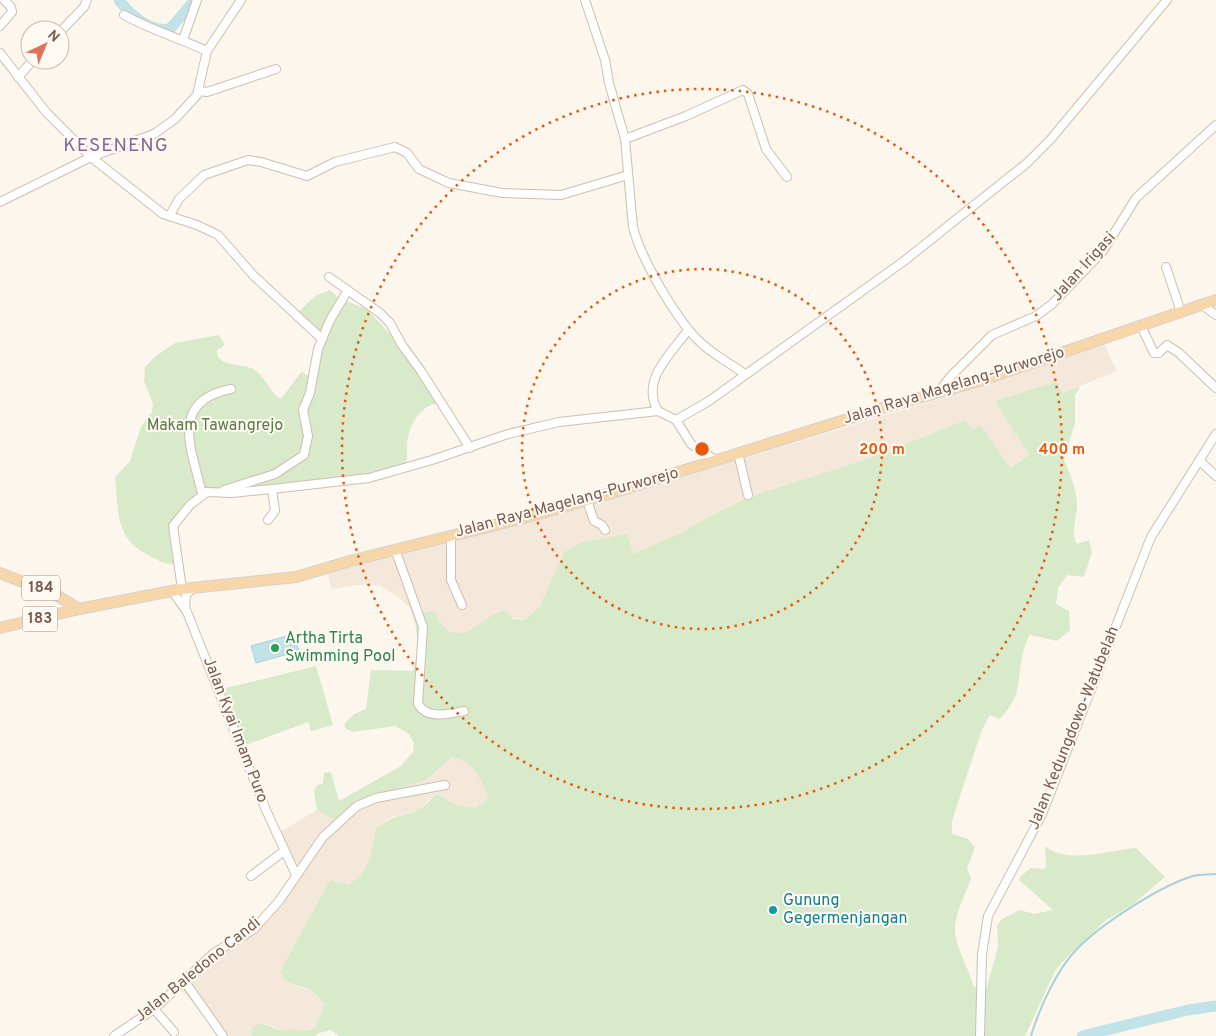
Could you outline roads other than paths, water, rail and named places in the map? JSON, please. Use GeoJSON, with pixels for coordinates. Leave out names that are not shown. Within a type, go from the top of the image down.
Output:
{"type":"FeatureCollection","features":[{"type":"Feature","properties":{"kind":"main road","name":"Jalan Raya Magelang-Purworejo"},"geometry":{"type":"LineString","coordinates":[[79,610],[194,587],[296,577],[395,549],[586,500],[939,392],[1216,300]]}},
{"type":"Feature","properties":{"kind":"main road","name":"184"},"geometry":{"type":"LineString","coordinates":[[0,573],[56,595],[79,610]]}},
{"type":"Feature","properties":{"kind":"main road","name":"183"},"geometry":{"type":"LineString","coordinates":[[0,628],[79,610]]}},
{"type":"Feature","properties":{"kind":"street"},"geometry":{"type":"LineString","coordinates":[[0,26],[12,12],[11,7],[4,0]]}},
{"type":"Feature","properties":{"kind":"street"},"geometry":{"type":"LineString","coordinates":[[70,22],[84,7],[87,0]]}},
{"type":"Feature","properties":{"kind":"street"},"geometry":{"type":"LineString","coordinates":[[183,40],[197,0]]}},
{"type":"Feature","properties":{"kind":"street"},"geometry":{"type":"LineString","coordinates":[[0,202],[91,158],[154,134],[191,104],[198,91],[207,51],[241,0]]}},
{"type":"Feature","properties":{"kind":"street"},"geometry":{"type":"LineString","coordinates":[[585,0],[606,60],[609,83],[625,139],[633,227],[637,239],[658,281],[688,330],[702,344],[745,374]]}},
{"type":"Feature","properties":{"kind":"street"},"geometry":{"type":"LineString","coordinates":[[676,420],[719,396],[745,374],[904,261],[1027,163],[1050,140],[1167,0]]}},
{"type":"Feature","properties":{"kind":"street"},"geometry":{"type":"LineString","coordinates":[[124,15],[148,28],[183,40],[207,51]]}},
{"type":"Feature","properties":{"kind":"street"},"geometry":{"type":"LineString","coordinates":[[0,53],[46,112],[91,158],[163,214],[170,215],[218,235],[254,276],[322,339]]}},
{"type":"Feature","properties":{"kind":"street"},"geometry":{"type":"LineString","coordinates":[[198,91],[207,92],[276,69]]}},
{"type":"Feature","properties":{"kind":"street"},"geometry":{"type":"LineString","coordinates":[[18,77],[25,70]]}},
{"type":"Feature","properties":{"kind":"street"},"geometry":{"type":"LineString","coordinates":[[625,139],[686,116],[743,90],[748,94],[766,149],[787,177]]}},
{"type":"Feature","properties":{"kind":"street","name":"Jalan Irigasi"},"geometry":{"type":"LineString","coordinates":[[939,392],[950,377],[992,335],[1036,316],[1052,304],[1103,252],[1136,198],[1216,125]]}},
{"type":"Feature","properties":{"kind":"street"},"geometry":{"type":"LineString","coordinates":[[170,215],[179,199],[204,175],[248,160],[262,162],[308,176],[336,162],[395,147],[402,148],[418,168],[449,183],[502,193],[560,195],[628,175]]}},
{"type":"Feature","properties":{"kind":"street"},"geometry":{"type":"LineString","coordinates":[[1166,267],[1181,312]]}},
{"type":"Feature","properties":{"kind":"street"},"geometry":{"type":"LineString","coordinates":[[329,277],[390,323],[402,345],[422,371],[470,448]]}},
{"type":"Feature","properties":{"kind":"street"},"geometry":{"type":"LineString","coordinates":[[220,491],[275,474],[304,455],[308,436],[303,410],[310,392],[322,339],[330,320],[348,290]]}},
{"type":"Feature","properties":{"kind":"street"},"geometry":{"type":"LineString","coordinates":[[1202,305],[1216,315]]}},
{"type":"Feature","properties":{"kind":"street"},"geometry":{"type":"LineString","coordinates":[[1141,326],[1154,353],[1159,353],[1167,345],[1180,353],[1216,388]]}},
{"type":"Feature","properties":{"kind":"street"},"geometry":{"type":"LineString","coordinates":[[658,411],[651,391],[654,378],[688,330]]}},
{"type":"Feature","properties":{"kind":"street"},"geometry":{"type":"LineString","coordinates":[[202,494],[191,458],[188,440],[190,423],[196,409],[208,398],[220,391],[231,389]]}},
{"type":"Feature","properties":{"kind":"street"},"geometry":{"type":"LineString","coordinates":[[178,591],[173,526],[190,505],[202,494],[209,491],[232,493],[380,475],[548,424],[658,411],[676,420],[691,444],[718,461]]}},
{"type":"Feature","properties":{"kind":"street","name":"Jalan Kedungdowo-Watubelah"},"geometry":{"type":"LineString","coordinates":[[980,1036],[982,954],[988,916],[1042,814],[1151,537],[1216,434]]}},
{"type":"Feature","properties":{"kind":"street"},"geometry":{"type":"LineString","coordinates":[[738,453],[748,495]]}},
{"type":"Feature","properties":{"kind":"street"},"geometry":{"type":"LineString","coordinates":[[1200,461],[1216,476]]}},
{"type":"Feature","properties":{"kind":"street"},"geometry":{"type":"LineString","coordinates":[[268,520],[276,509],[272,489]]}},
{"type":"Feature","properties":{"kind":"street"},"geometry":{"type":"LineString","coordinates":[[586,500],[594,521],[602,525],[605,530]]}},
{"type":"Feature","properties":{"kind":"street"},"geometry":{"type":"LineString","coordinates":[[451,535],[451,580],[462,606]]}},
{"type":"Feature","properties":{"kind":"street"},"geometry":{"type":"LineString","coordinates":[[395,549],[423,627],[418,704],[428,714],[446,715],[464,711]]}},
{"type":"Feature","properties":{"kind":"street"},"geometry":{"type":"LineString","coordinates":[[187,612],[185,599],[188,591],[194,587]]}},
{"type":"Feature","properties":{"kind":"street","name":"Jalan Kyai Imam Puro"},"geometry":{"type":"LineString","coordinates":[[178,591],[283,852],[296,875]]}},
{"type":"Feature","properties":{"kind":"street","name":"Jalan Baledono Candi"},"geometry":{"type":"LineString","coordinates":[[114,1036],[154,1009],[214,953],[254,929],[279,901],[323,837],[357,806],[376,798],[445,785]]}},
{"type":"Feature","properties":{"kind":"street"},"geometry":{"type":"LineString","coordinates":[[252,876],[283,852]]}},
{"type":"Feature","properties":{"kind":"street"},"geometry":{"type":"LineString","coordinates":[[185,982],[223,1036]]}},
{"type":"Feature","properties":{"kind":"street"},"geometry":{"type":"LineString","coordinates":[[154,1009],[174,1032]]}},
{"type":"Feature","properties":{"kind":"water","name":"Artha Tirta Swimming Pool"},"geometry":{"type":"Polygon","coordinates":[[[294,634],[299,651],[256,663],[251,646],[294,634]]]}},
{"type":"Feature","properties":{"kind":"waterway"},"geometry":{"type":"LineString","coordinates":[[119,0],[142,22],[148,26],[163,30],[170,29],[195,0]]}},
{"type":"Feature","properties":{"kind":"waterway"},"geometry":{"type":"LineString","coordinates":[[1031,1036],[1044,1002],[1062,967],[1088,939],[1132,907],[1164,888],[1193,876],[1216,874]]}},
{"type":"Feature","properties":{"kind":"waterway"},"geometry":{"type":"LineString","coordinates":[[1082,1036],[1188,1010],[1216,1006]]}},
{"type":"Feature","properties":{"kind":"place","name":"Artha Tirta Swimming Pool"},"geometry":{"type":"Point","coordinates":[275,648]}},
{"type":"Feature","properties":{"kind":"place","name":"Gunung Gegermenjangan"},"geometry":{"type":"Point","coordinates":[773,910]}},
{"type":"Feature","properties":{"kind":"district","name":"KESENENG"},"geometry":{"type":"Point","coordinates":[116,146]}},
{"type":"Feature","properties":{"kind":"park label","name":"Makam Tawangrejo"},"geometry":{"type":"Point","coordinates":[215,426]}}]}
